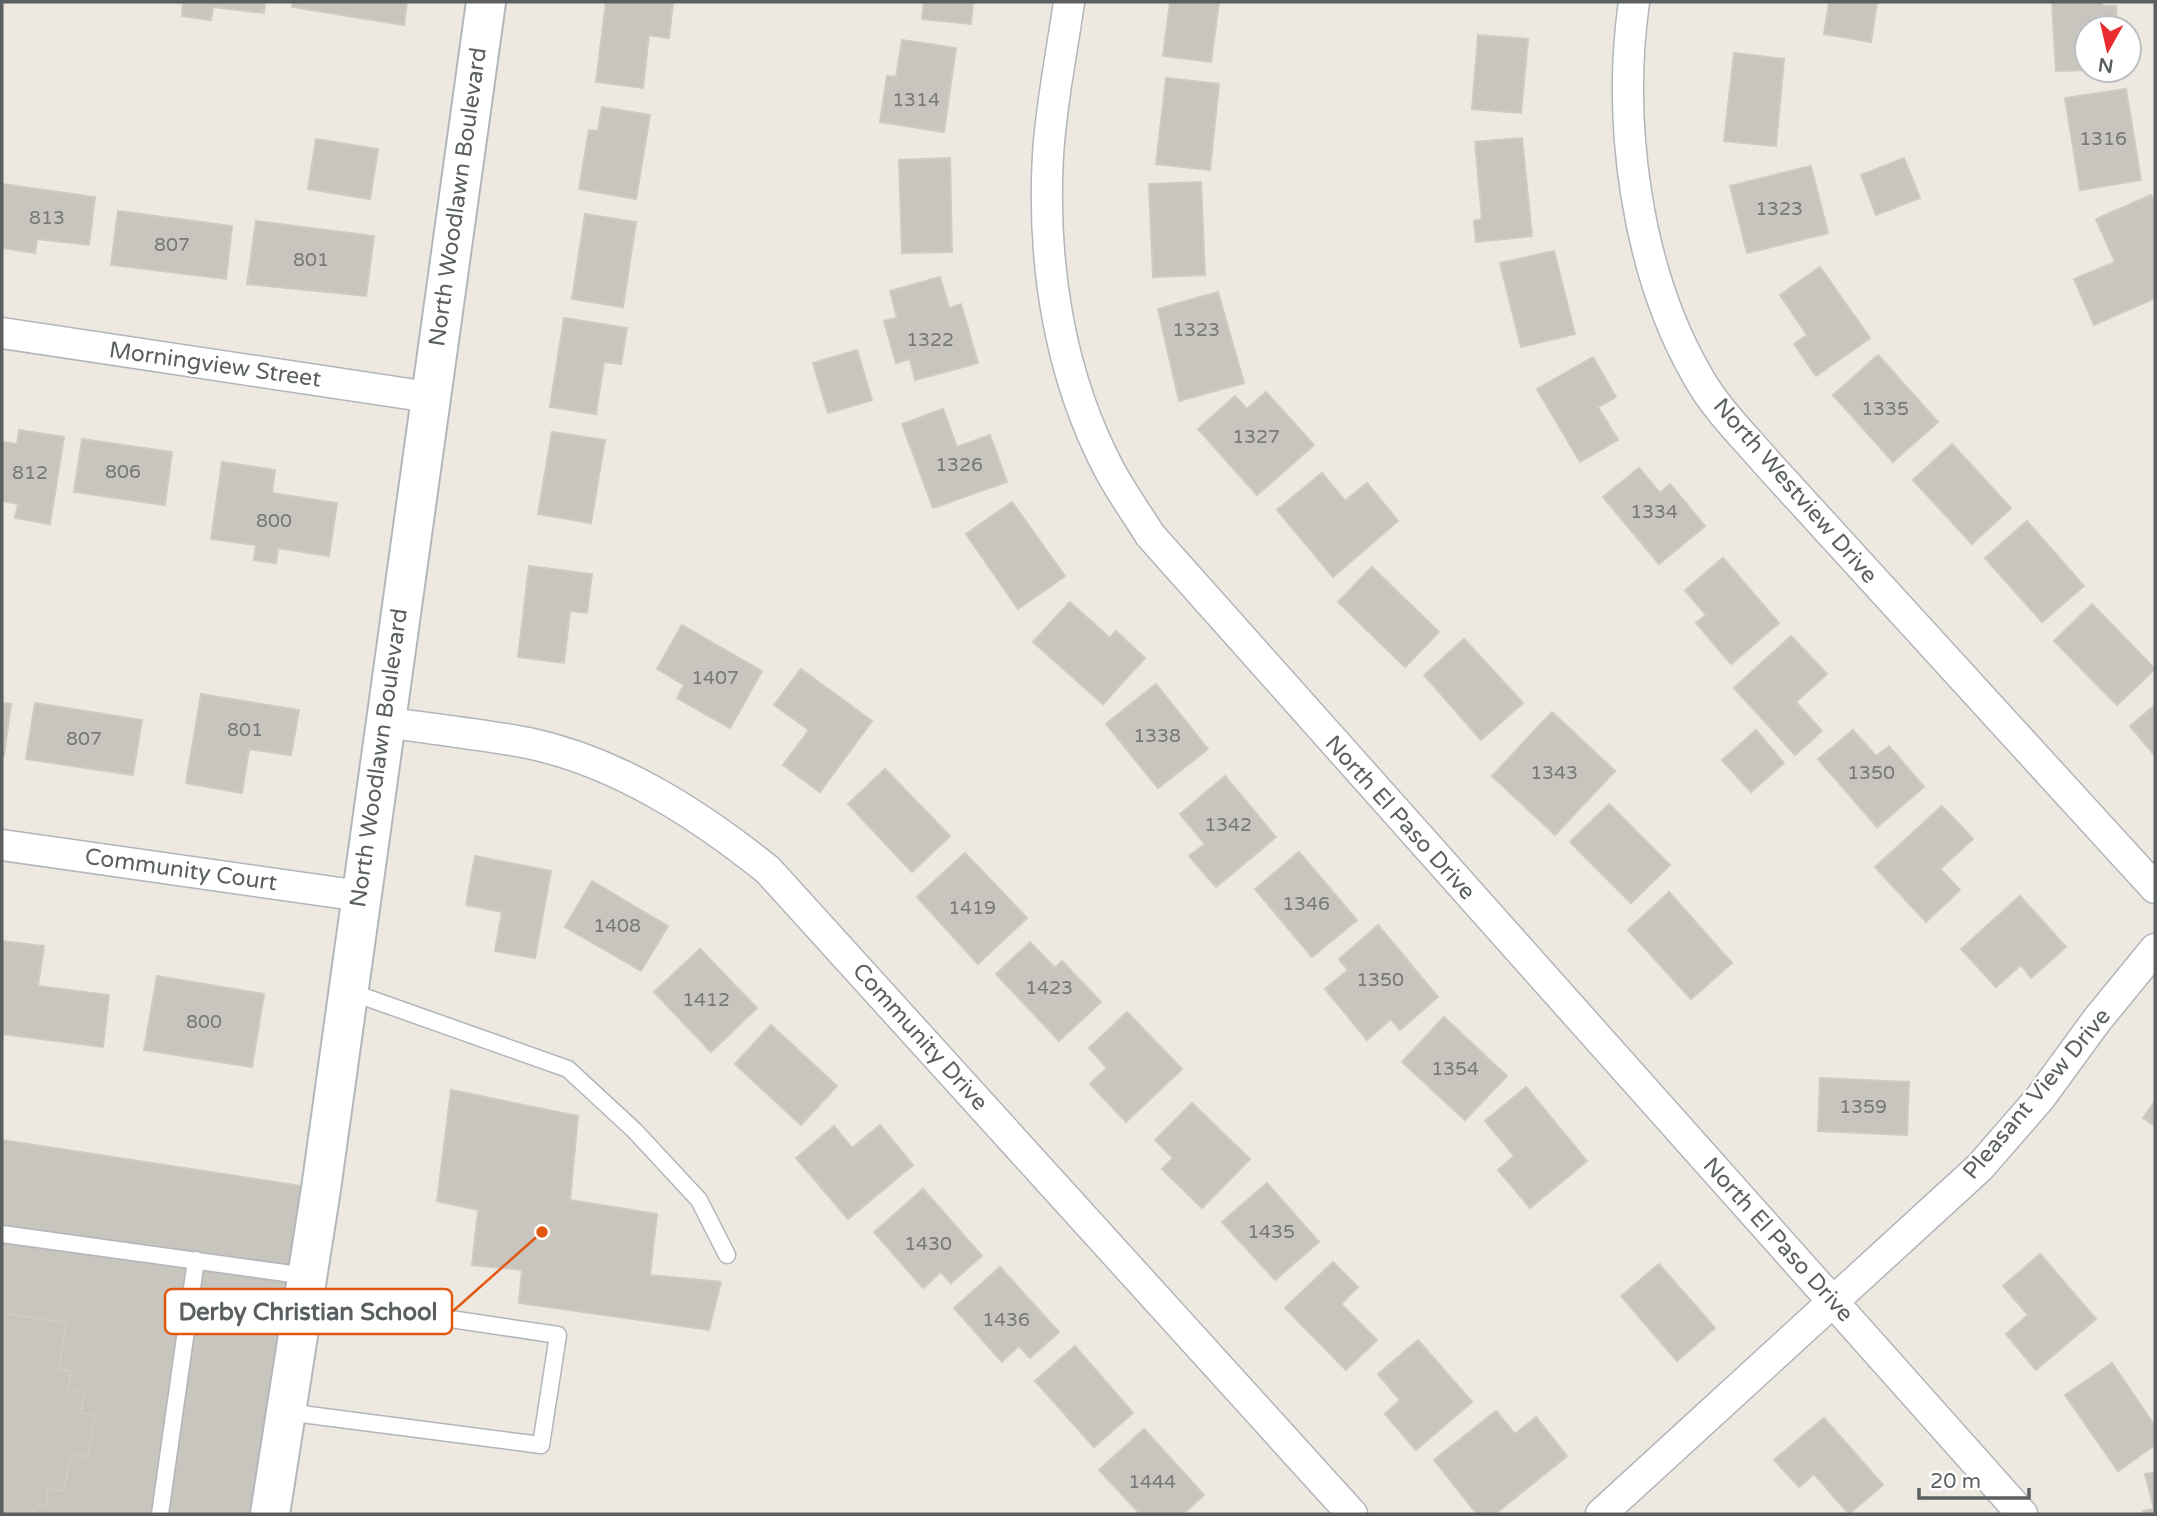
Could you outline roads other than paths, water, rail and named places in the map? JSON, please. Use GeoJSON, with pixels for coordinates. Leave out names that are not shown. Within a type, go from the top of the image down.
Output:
{"type":"FeatureCollection","features":[{"type":"Feature","properties":{"kind":"street","name":"North Woodlawn Boulevard"},"geometry":{"type":"LineString","coordinates":[[270,1514],[306,1287],[486,2]]}},
{"type":"Feature","properties":{"kind":"street","name":"North El Paso Drive"},"geometry":{"type":"LineString","coordinates":[[1069,2],[1048,152],[1046,215],[1051,280],[1066,353],[1082,409],[1110,472],[1150,535],[1206,601],[2022,1514]]}},
{"type":"Feature","properties":{"kind":"street","name":"North Westview Drive"},"geometry":{"type":"LineString","coordinates":[[1634,2],[1627,92],[1631,151],[1648,254],[1675,330],[1697,376],[1727,417],[1767,463],[2155,888]]}},
{"type":"Feature","properties":{"kind":"street","name":"Morningview Street"},"geometry":{"type":"LineString","coordinates":[[2,333],[429,397]]}},
{"type":"Feature","properties":{"kind":"street","name":"Community Drive"},"geometry":{"type":"LineString","coordinates":[[384,722],[530,743],[610,770],[676,803],[768,870],[1352,1514]]}},
{"type":"Feature","properties":{"kind":"street","name":"Community Court"},"geometry":{"type":"LineString","coordinates":[[2,845],[361,896]]}},
{"type":"Feature","properties":{"kind":"street","name":"Pleasant View Drive"},"geometry":{"type":"LineString","coordinates":[[1601,1514],[1980,1167],[2040,1098],[2097,1020],[2155,949]]}},
{"type":"Feature","properties":{"kind":"lane"},"geometry":{"type":"LineString","coordinates":[[348,991],[568,1069],[634,1130],[699,1200],[727,1255]]}},
{"type":"Feature","properties":{"kind":"lane"},"geometry":{"type":"LineString","coordinates":[[2,1234],[196,1260],[306,1287],[558,1335],[541,1446],[286,1412]]}},
{"type":"Feature","properties":{"kind":"lane"},"geometry":{"type":"LineString","coordinates":[[160,1514],[196,1260]]}},
{"type":"Feature","properties":{"kind":"place","name":"Derby Christian School"},"geometry":{"type":"Point","coordinates":[542,1232]}}]}
